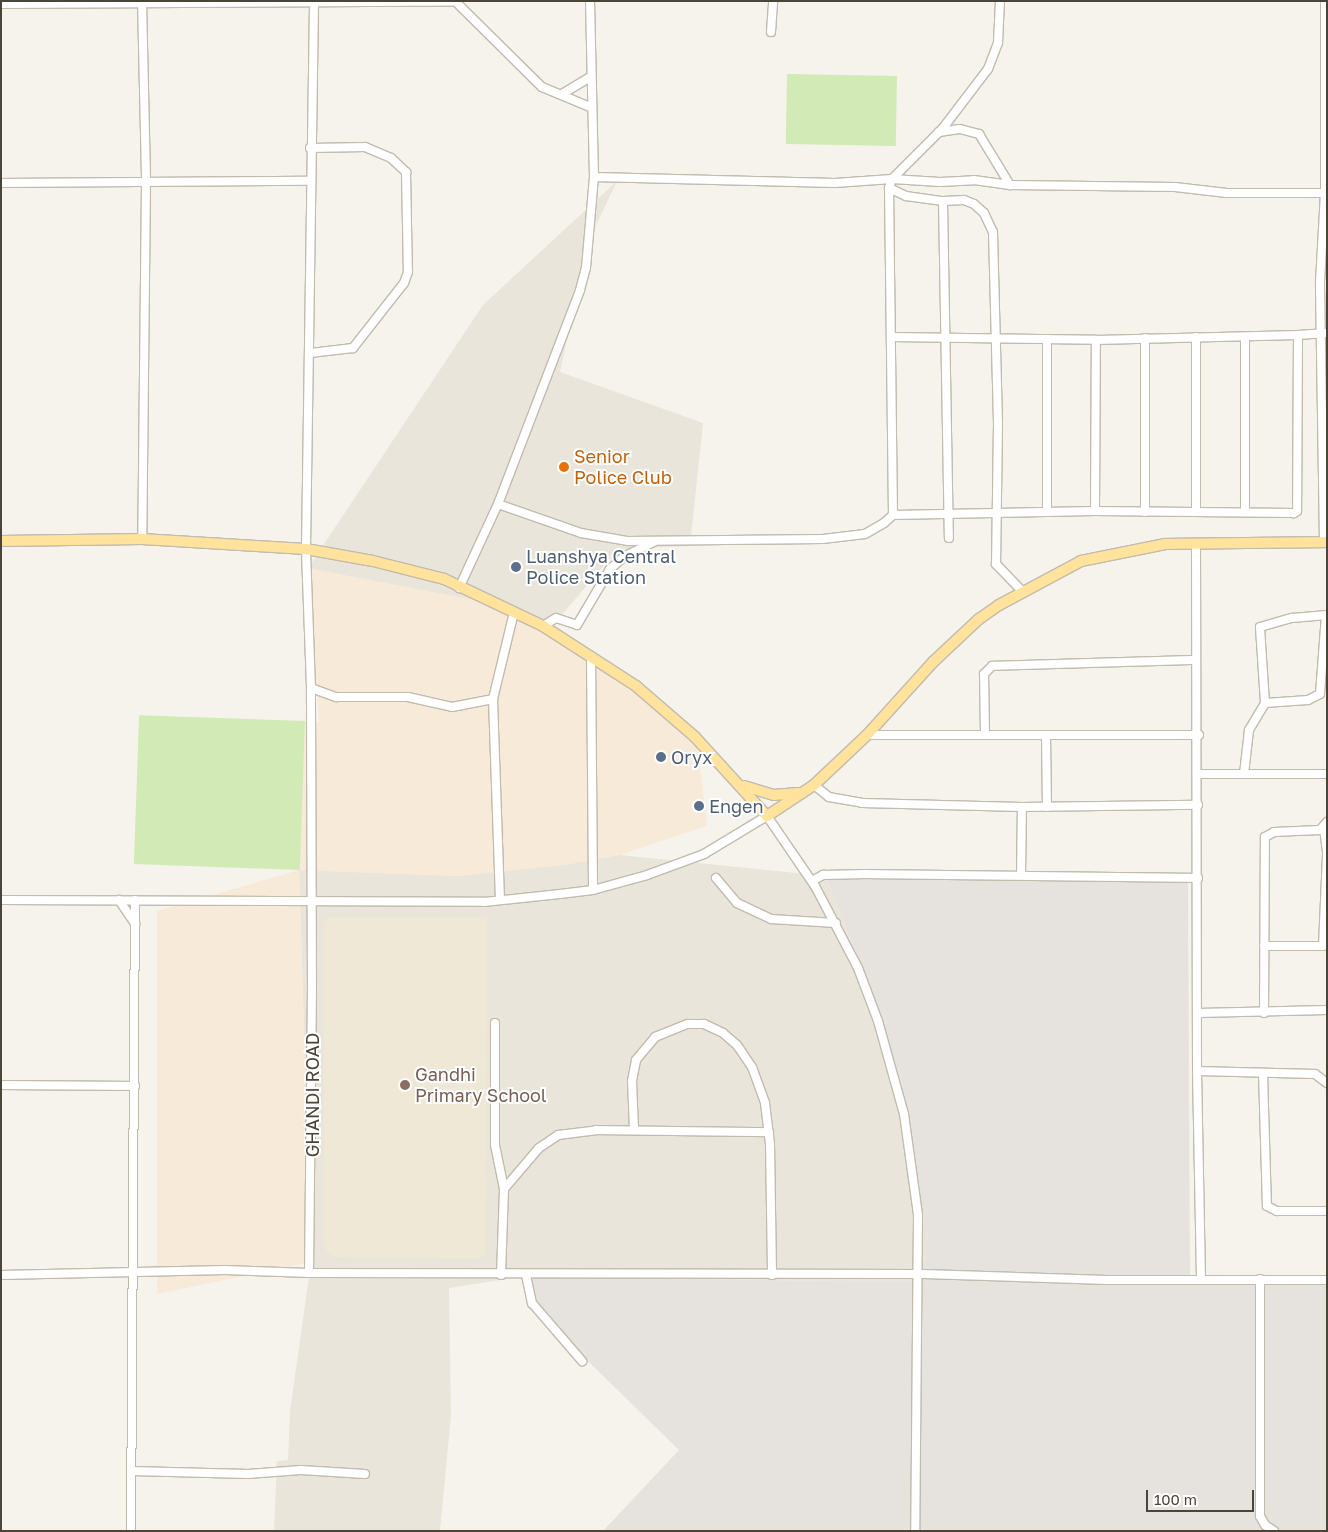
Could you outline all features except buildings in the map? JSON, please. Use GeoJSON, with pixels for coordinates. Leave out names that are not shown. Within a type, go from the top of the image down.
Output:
{"type":"FeatureCollection","features":[{"type":"Feature","properties":{"kind":"main road"},"geometry":{"type":"LineString","coordinates":[[1,541],[142,539],[306,549],[410,569],[444,579],[459,588],[543,626],[591,656],[664,708],[739,783],[768,816],[812,786],[867,735],[956,639],[999,605],[1082,561],[1141,548],[1196,543],[1326,542]]}},
{"type":"Feature","properties":{"kind":"main road"},"geometry":{"type":"LineString","coordinates":[[739,783],[774,795],[792,794],[812,786]]}},
{"type":"Feature","properties":{"kind":"street"},"geometry":{"type":"LineString","coordinates":[[1,4],[456,1],[542,87],[590,106]]}},
{"type":"Feature","properties":{"kind":"street"},"geometry":{"type":"LineString","coordinates":[[459,588],[498,504],[580,290],[586,268],[594,177],[590,106],[590,1]]}},
{"type":"Feature","properties":{"kind":"street"},"geometry":{"type":"LineString","coordinates":[[771,32],[773,1]]}},
{"type":"Feature","properties":{"kind":"street"},"geometry":{"type":"LineString","coordinates":[[893,515],[889,188],[892,179],[939,132],[994,56],[1000,1]]}},
{"type":"Feature","properties":{"kind":"street"},"geometry":{"type":"LineString","coordinates":[[1325,1],[1326,91],[1323,333],[1326,542]]}},
{"type":"Feature","properties":{"kind":"street"},"geometry":{"type":"LineString","coordinates":[[142,2],[146,183],[142,539]]}},
{"type":"Feature","properties":{"kind":"street","name":"GHANDI ROAD"},"geometry":{"type":"LineString","coordinates":[[310,1274],[311,688],[306,549],[310,352],[309,181],[314,3]]}},
{"type":"Feature","properties":{"kind":"street"},"geometry":{"type":"LineString","coordinates":[[562,94],[590,77]]}},
{"type":"Feature","properties":{"kind":"street"},"geometry":{"type":"LineString","coordinates":[[939,132],[960,129],[979,134],[1010,185]]}},
{"type":"Feature","properties":{"kind":"street"},"geometry":{"type":"LineString","coordinates":[[310,148],[365,147],[391,158],[406,172],[408,272],[404,283],[353,348],[310,352]]}},
{"type":"Feature","properties":{"kind":"street"},"geometry":{"type":"LineString","coordinates":[[594,177],[835,183],[892,179],[940,182],[974,180],[1010,185],[1325,193]]}},
{"type":"Feature","properties":{"kind":"street"},"geometry":{"type":"LineString","coordinates":[[1,183],[309,181]]}},
{"type":"Feature","properties":{"kind":"street"},"geometry":{"type":"LineString","coordinates":[[889,188],[906,196],[943,201],[964,200],[974,204],[984,213],[993,232],[996,564],[1023,592]]}},
{"type":"Feature","properties":{"kind":"street"},"geometry":{"type":"LineString","coordinates":[[943,201],[949,538]]}},
{"type":"Feature","properties":{"kind":"street"},"geometry":{"type":"LineString","coordinates":[[892,337],[994,336],[1096,340],[1245,337],[1323,333]]}},
{"type":"Feature","properties":{"kind":"street"},"geometry":{"type":"LineString","coordinates":[[498,504],[596,537],[656,541],[772,542],[848,537],[864,534],[893,515],[1095,511],[1297,511],[1298,335]]}},
{"type":"Feature","properties":{"kind":"street"},"geometry":{"type":"LineString","coordinates":[[1196,337],[1196,511]]}},
{"type":"Feature","properties":{"kind":"street"},"geometry":{"type":"LineString","coordinates":[[1245,337],[1245,512]]}},
{"type":"Feature","properties":{"kind":"street"},"geometry":{"type":"LineString","coordinates":[[1145,338],[1145,512]]}},
{"type":"Feature","properties":{"kind":"street"},"geometry":{"type":"LineString","coordinates":[[1046,512],[1047,339]]}},
{"type":"Feature","properties":{"kind":"street"},"geometry":{"type":"LineString","coordinates":[[1095,511],[1096,340]]}},
{"type":"Feature","properties":{"kind":"street"},"geometry":{"type":"LineString","coordinates":[[543,626],[556,618],[577,625],[610,569],[625,556],[656,541]]}},
{"type":"Feature","properties":{"kind":"street"},"geometry":{"type":"LineString","coordinates":[[1196,543],[1196,660],[1199,735],[1197,1071],[1201,1278]]}},
{"type":"Feature","properties":{"kind":"street"},"geometry":{"type":"LineString","coordinates":[[500,900],[493,699],[514,612]]}},
{"type":"Feature","properties":{"kind":"street"},"geometry":{"type":"LineString","coordinates":[[1244,774],[1249,730],[1265,703],[1260,627],[1292,618],[1326,615],[1320,694],[1308,700],[1265,703]]}},
{"type":"Feature","properties":{"kind":"street"},"geometry":{"type":"LineString","coordinates":[[591,656],[593,890]]}},
{"type":"Feature","properties":{"kind":"street"},"geometry":{"type":"LineString","coordinates":[[985,735],[984,674],[992,666],[1196,660]]}},
{"type":"Feature","properties":{"kind":"street"},"geometry":{"type":"LineString","coordinates":[[311,688],[336,697],[408,697],[452,707],[493,699]]}},
{"type":"Feature","properties":{"kind":"street"},"geometry":{"type":"LineString","coordinates":[[867,735],[1199,735]]}},
{"type":"Feature","properties":{"kind":"street"},"geometry":{"type":"LineString","coordinates":[[1046,735],[1047,807]]}},
{"type":"Feature","properties":{"kind":"street"},"geometry":{"type":"LineString","coordinates":[[1198,774],[1327,774],[1327,784]]}},
{"type":"Feature","properties":{"kind":"street"},"geometry":{"type":"LineString","coordinates":[[812,786],[824,795],[847,802],[1022,807],[1198,805]]}},
{"type":"Feature","properties":{"kind":"street"},"geometry":{"type":"LineString","coordinates":[[1021,875],[1022,807]]}},
{"type":"Feature","properties":{"kind":"street"},"geometry":{"type":"LineString","coordinates":[[1,900],[311,902],[500,900],[593,890],[647,875],[704,854],[768,816],[812,881],[836,923],[878,1021],[904,1114],[918,1215],[915,1531]]}},
{"type":"Feature","properties":{"kind":"street"},"geometry":{"type":"LineString","coordinates":[[1264,946],[1323,946],[1327,852],[1325,825],[1274,832],[1265,837],[1264,946],[1264,1013]]}},
{"type":"Feature","properties":{"kind":"street"},"geometry":{"type":"LineString","coordinates":[[812,881],[823,875],[1021,875],[1198,878]]}},
{"type":"Feature","properties":{"kind":"street"},"geometry":{"type":"LineString","coordinates":[[716,878],[737,903],[771,919],[836,923]]}},
{"type":"Feature","properties":{"kind":"street"},"geometry":{"type":"LineString","coordinates":[[119,900],[135,924]]}},
{"type":"Feature","properties":{"kind":"street"},"geometry":{"type":"LineString","coordinates":[[131,1531],[135,900]]}},
{"type":"Feature","properties":{"kind":"street"},"geometry":{"type":"LineString","coordinates":[[1198,1013],[1264,1013],[1327,1010]]}},
{"type":"Feature","properties":{"kind":"street"},"geometry":{"type":"LineString","coordinates":[[495,1023],[496,1145],[504,1189],[501,1274]]}},
{"type":"Feature","properties":{"kind":"street"},"geometry":{"type":"LineString","coordinates":[[634,1130],[632,1081],[636,1060],[644,1048],[669,1029],[704,1024],[723,1032],[746,1056],[759,1084],[769,1132],[772,1275]]}},
{"type":"Feature","properties":{"kind":"street"},"geometry":{"type":"LineString","coordinates":[[1197,1071],[1315,1074],[1327,1083]]}},
{"type":"Feature","properties":{"kind":"street"},"geometry":{"type":"LineString","coordinates":[[1263,1073],[1267,1206],[1277,1211],[1327,1211]]}},
{"type":"Feature","properties":{"kind":"street"},"geometry":{"type":"LineString","coordinates":[[1,1085],[135,1086]]}},
{"type":"Feature","properties":{"kind":"street"},"geometry":{"type":"LineString","coordinates":[[504,1189],[539,1148],[558,1136],[577,1131],[769,1132]]}},
{"type":"Feature","properties":{"kind":"street"},"geometry":{"type":"LineString","coordinates":[[1,1274],[225,1270],[310,1274],[917,1274],[1107,1280],[1201,1278],[1327,1280]]}},
{"type":"Feature","properties":{"kind":"street"},"geometry":{"type":"LineString","coordinates":[[526,1275],[532,1303],[582,1361]]}},
{"type":"Feature","properties":{"kind":"street"},"geometry":{"type":"LineString","coordinates":[[1260,1279],[1260,1516],[1265,1525],[1274,1531]]}},
{"type":"Feature","properties":{"kind":"street"},"geometry":{"type":"LineString","coordinates":[[131,1470],[248,1474],[301,1470],[364,1474]]}},
{"type":"Feature","properties":{"kind":"shaded area"},"geometry":{"type":"Polygon","coordinates":[[[617,181],[588,242],[560,372],[703,423],[690,546],[618,549],[548,631],[308,568],[483,305],[617,181]]]}},
{"type":"Feature","properties":{"kind":"shaded area"},"geometry":{"type":"Polygon","coordinates":[[[308,568],[511,607],[616,674],[697,741],[707,826],[620,855],[565,865],[459,876],[299,870],[305,721],[319,722],[308,568]]]}},
{"type":"Feature","properties":{"kind":"shaded area"},"geometry":{"type":"Polygon","coordinates":[[[620,855],[825,876],[855,950],[904,1089],[926,1258],[912,1282],[520,1277],[449,1288],[451,1415],[440,1531],[274,1531],[277,1461],[288,1460],[290,1412],[311,1262],[299,870],[459,876],[620,855]]]}},
{"type":"Feature","properties":{"kind":"shaded area"},"geometry":{"type":"Polygon","coordinates":[[[299,870],[311,1262],[157,1294],[157,911],[299,870]]]}},
{"type":"Feature","properties":{"kind":"shaded area"},"geometry":{"type":"Polygon","coordinates":[[[825,876],[1188,877],[1190,1282],[1327,1284],[1327,1531],[603,1531],[679,1450],[551,1325],[520,1277],[912,1282],[926,1258],[904,1089],[855,950],[825,876]]]}},
{"type":"Feature","properties":{"kind":"shaded area","name":"Gandhi Primary School"},"geometry":{"type":"Polygon","coordinates":[[[330,917],[487,917],[486,1254],[477,1259],[333,1257],[324,1247],[324,923],[330,917]]]}},
{"type":"Feature","properties":{"kind":"green space"},"geometry":{"type":"Polygon","coordinates":[[[787,74],[897,76],[896,146],[786,144],[787,74]]]}},
{"type":"Feature","properties":{"kind":"green space"},"geometry":{"type":"Polygon","coordinates":[[[139,715],[305,721],[300,870],[134,864],[139,715]]]}},
{"type":"Feature","properties":{"kind":"place","name":"Senior Police Club"},"geometry":{"type":"Point","coordinates":[564,467]}},
{"type":"Feature","properties":{"kind":"place","name":"Luanshya Central Police Station"},"geometry":{"type":"Point","coordinates":[516,567]}},
{"type":"Feature","properties":{"kind":"place","name":"Oryx"},"geometry":{"type":"Point","coordinates":[661,757]}},
{"type":"Feature","properties":{"kind":"place","name":"Engen"},"geometry":{"type":"Point","coordinates":[699,806]}},
{"type":"Feature","properties":{"kind":"place","name":"Gandhi Primary School"},"geometry":{"type":"Point","coordinates":[405,1085]}}]}
